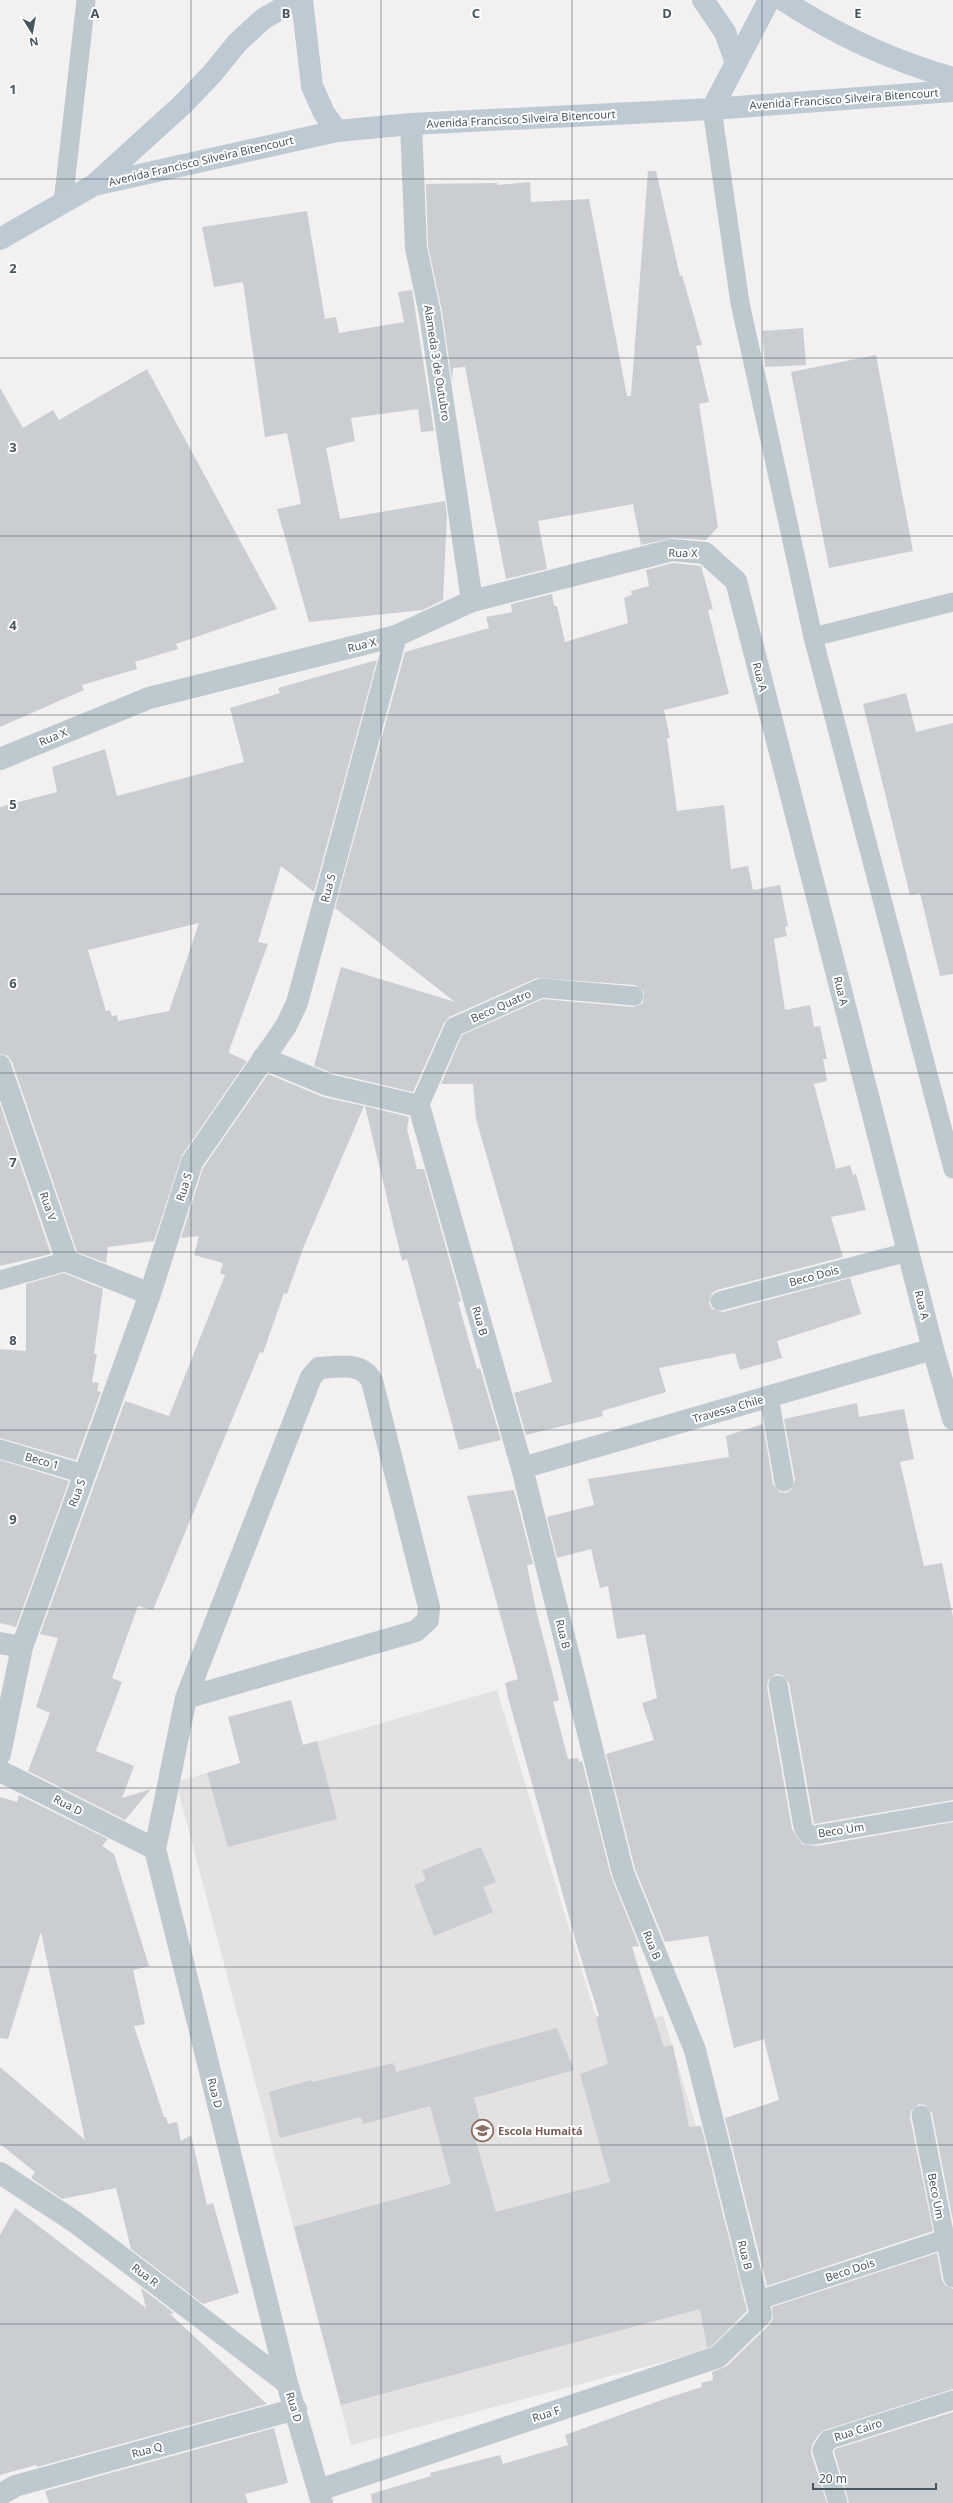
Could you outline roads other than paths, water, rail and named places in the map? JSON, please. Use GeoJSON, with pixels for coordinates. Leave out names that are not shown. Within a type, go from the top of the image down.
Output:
{"type":"FeatureCollection","features":[{"type":"Feature","properties":{"kind":"main road","name":"Avenida Francisco Silveira Bitencourt"},"geometry":{"type":"LineString","coordinates":[[0,239],[94,185],[186,100],[211,75],[238,42],[263,18],[296,0]]}},
{"type":"Feature","properties":{"kind":"main road"},"geometry":{"type":"LineString","coordinates":[[302,0],[312,86],[324,113],[337,131]]}},
{"type":"Feature","properties":{"kind":"main road"},"geometry":{"type":"LineString","coordinates":[[703,0],[725,32],[736,63]]}},
{"type":"Feature","properties":{"kind":"main road"},"geometry":{"type":"LineString","coordinates":[[712,109],[769,0]]}},
{"type":"Feature","properties":{"kind":"main road","name":"Avenida Francisco Silveira Bitencourt"},"geometry":{"type":"LineString","coordinates":[[783,0],[818,23],[870,47],[926,71],[953,78]]}},
{"type":"Feature","properties":{"kind":"main road","name":"Avenida Francisco Silveira Bitencourt"},"geometry":{"type":"LineString","coordinates":[[94,185],[337,131],[411,124],[712,109],[953,91]]}},
{"type":"Feature","properties":{"kind":"street","name":"Alameda 3 de Outubro"},"geometry":{"type":"LineString","coordinates":[[411,124],[416,248],[430,314],[472,601]]}},
{"type":"Feature","properties":{"kind":"street","name":"Rua X"},"geometry":{"type":"LineString","coordinates":[[0,758],[149,698],[396,636],[472,601],[672,550],[705,553],[723,567]]}},
{"type":"Feature","properties":{"kind":"street","name":"Rua A"},"geometry":{"type":"LineString","coordinates":[[723,567],[736,581],[933,1349],[953,1419]]}},
{"type":"Feature","properties":{"kind":"street","name":"Rua S"},"geometry":{"type":"LineString","coordinates":[[0,1754],[22,1647],[150,1294],[192,1162],[286,1026],[297,1003],[396,636]]}},
{"type":"Feature","properties":{"kind":"street"},"geometry":{"type":"LineString","coordinates":[[263,1058],[328,1085],[419,1106]]}},
{"type":"Feature","properties":{"kind":"street","name":"Rua V"},"geometry":{"type":"LineString","coordinates":[[0,1066],[67,1261]]}},
{"type":"Feature","properties":{"kind":"street","name":"Rua B"},"geometry":{"type":"LineString","coordinates":[[419,1106],[522,1468],[623,1873],[695,2050],[759,2308]]}},
{"type":"Feature","properties":{"kind":"street"},"geometry":{"type":"LineString","coordinates":[[67,1261],[150,1294]]}},
{"type":"Feature","properties":{"kind":"street","name":"Travessa Chile"},"geometry":{"type":"LineString","coordinates":[[522,1468],[933,1349]]}},
{"type":"Feature","properties":{"kind":"street"},"geometry":{"type":"LineString","coordinates":[[155,1849],[186,1698],[311,1377],[319,1368],[360,1368],[367,1372],[372,1382],[429,1607],[428,1620],[416,1631],[186,1698]]}},
{"type":"Feature","properties":{"kind":"street"},"geometry":{"type":"LineString","coordinates":[[0,1643],[22,1647]]}},
{"type":"Feature","properties":{"kind":"street","name":"Rua D"},"geometry":{"type":"LineString","coordinates":[[0,1771],[155,1849],[287,2383],[296,2409],[320,2496]]}},
{"type":"Feature","properties":{"kind":"street","name":"Rua R"},"geometry":{"type":"LineString","coordinates":[[0,2172],[75,2222],[287,2383]]}},
{"type":"Feature","properties":{"kind":"street","name":"Rua F"},"geometry":{"type":"LineString","coordinates":[[320,2496],[718,2356],[759,2308]]}},
{"type":"Feature","properties":{"kind":"street","name":"Rua Q"},"geometry":{"type":"LineString","coordinates":[[0,2495],[15,2486],[296,2409]]}},
{"type":"Feature","properties":{"kind":"lane"},"geometry":{"type":"LineString","coordinates":[[63,204],[86,0]]}},
{"type":"Feature","properties":{"kind":"lane"},"geometry":{"type":"LineString","coordinates":[[712,109],[740,303],[813,637],[953,1170]]}},
{"type":"Feature","properties":{"kind":"lane"},"geometry":{"type":"LineString","coordinates":[[813,637],[953,602]]}},
{"type":"Feature","properties":{"kind":"lane","name":"Beco Quatro"},"geometry":{"type":"LineString","coordinates":[[419,1106],[454,1027],[541,988],[634,996]]}},
{"type":"Feature","properties":{"kind":"lane","name":"Beco Dois"},"geometry":{"type":"LineString","coordinates":[[720,1301],[908,1252]]}},
{"type":"Feature","properties":{"kind":"lane"},"geometry":{"type":"LineString","coordinates":[[0,1280],[67,1261]]}},
{"type":"Feature","properties":{"kind":"lane"},"geometry":{"type":"LineString","coordinates":[[769,1397],[784,1482]]}},
{"type":"Feature","properties":{"kind":"lane","name":"Beco 1"},"geometry":{"type":"LineString","coordinates":[[0,1449],[84,1474]]}},
{"type":"Feature","properties":{"kind":"lane","name":"Beco Um"},"geometry":{"type":"LineString","coordinates":[[778,1685],[803,1827],[808,1835],[953,1811]]}},
{"type":"Feature","properties":{"kind":"lane","name":"Beco Um"},"geometry":{"type":"LineString","coordinates":[[920,2115],[953,2278]]}},
{"type":"Feature","properties":{"kind":"lane","name":"Beco Dois"},"geometry":{"type":"LineString","coordinates":[[759,2308],[945,2239]]}},
{"type":"Feature","properties":{"kind":"lane","name":"Rua Cairo"},"geometry":{"type":"LineString","coordinates":[[838,2503],[822,2450],[828,2440],[953,2400]]}},
{"type":"Feature","properties":{"kind":"place","name":"Escola Humaitá"},"geometry":{"type":"Point","coordinates":[483,2131]}}]}
